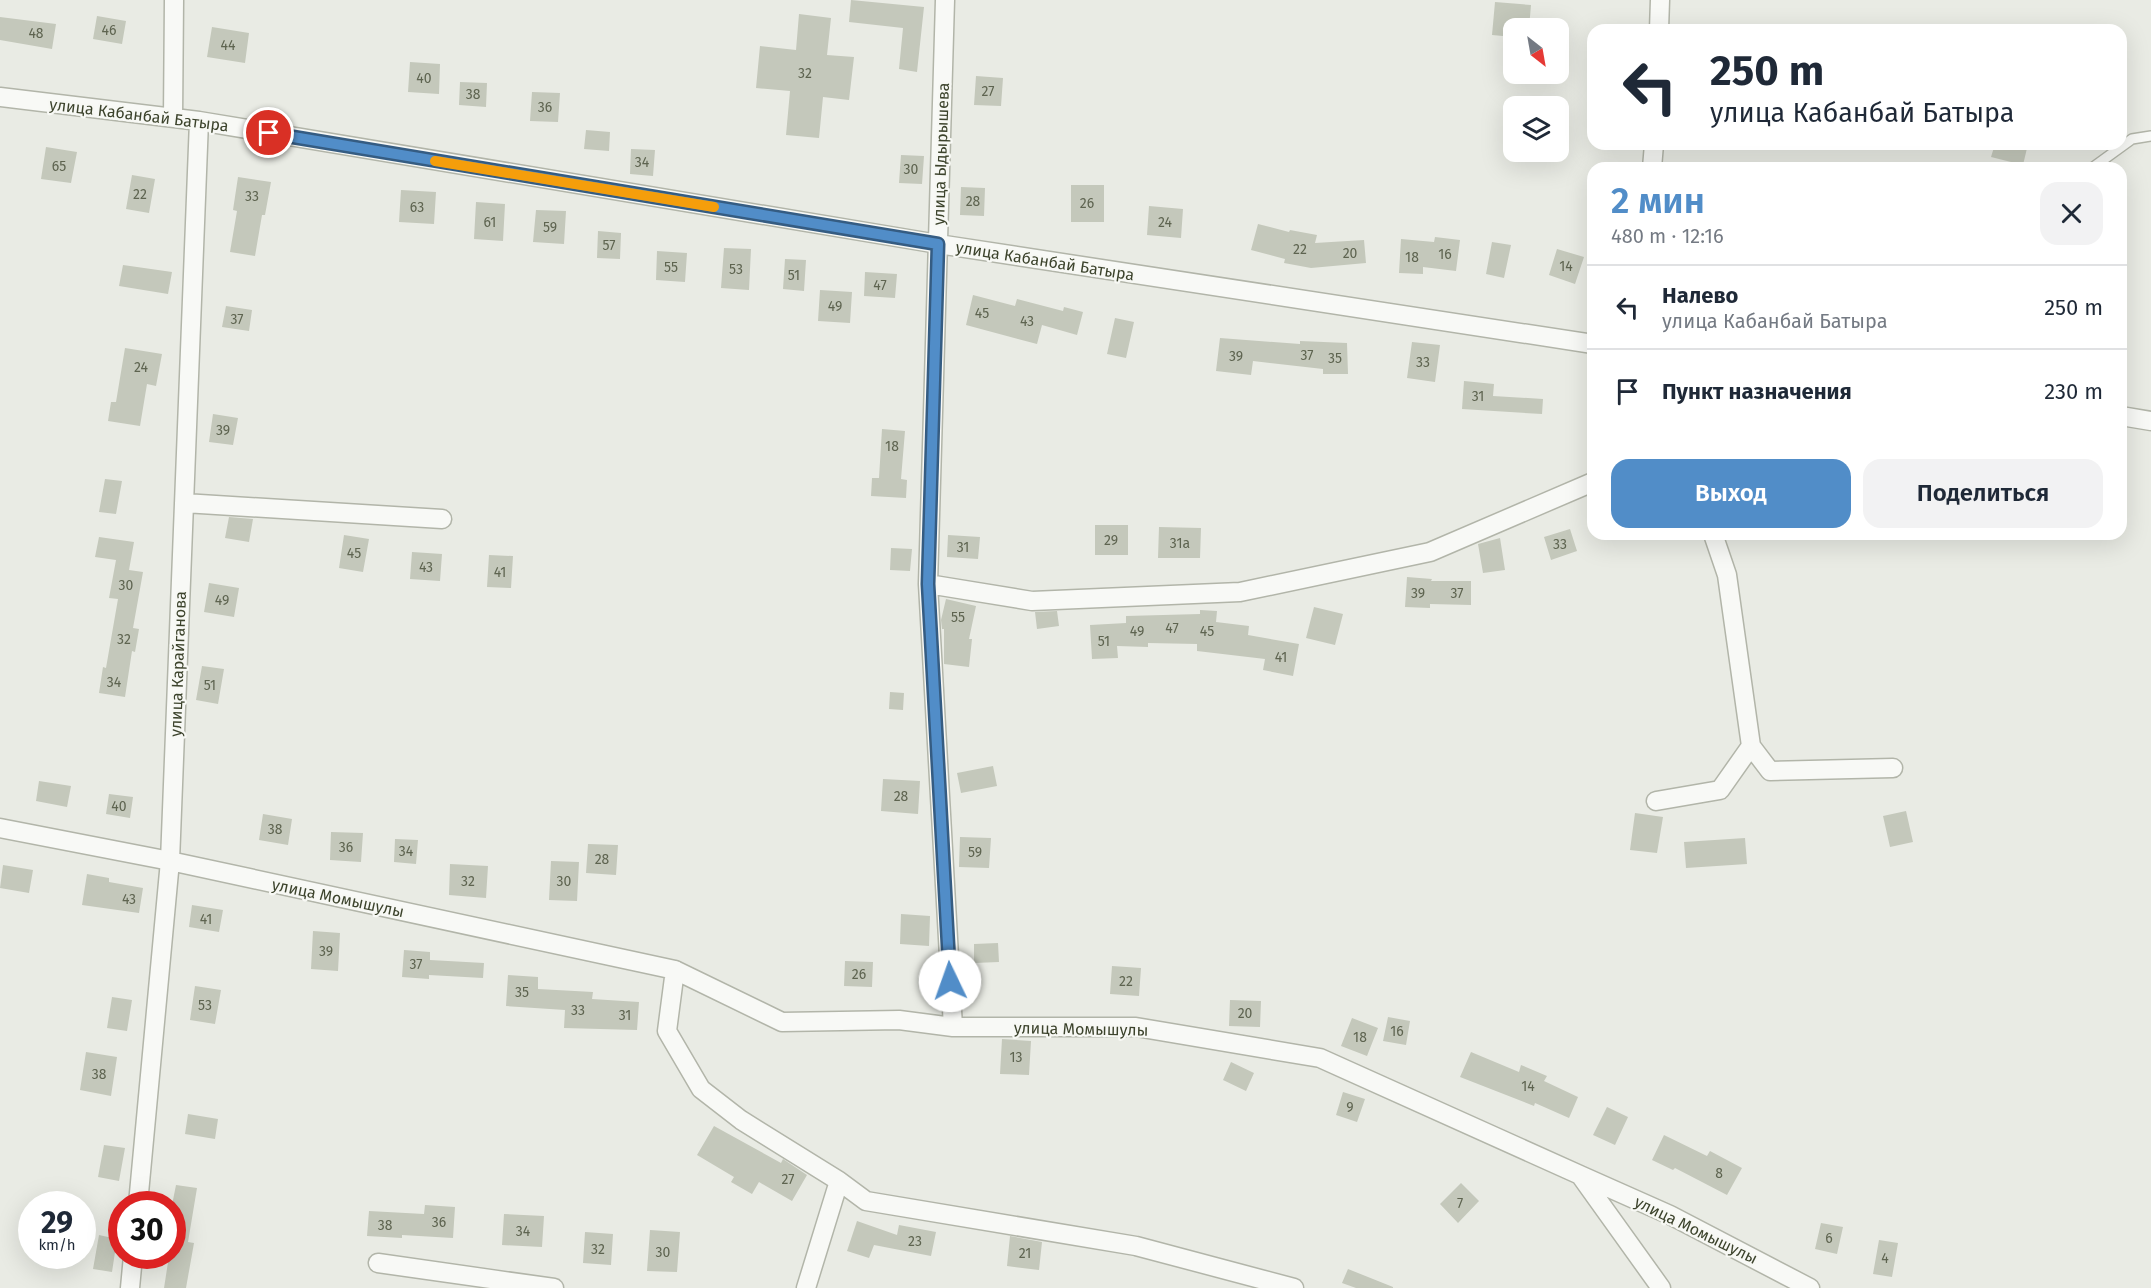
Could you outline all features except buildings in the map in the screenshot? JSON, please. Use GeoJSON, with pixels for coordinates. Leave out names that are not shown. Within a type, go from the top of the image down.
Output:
{"type":"FeatureCollection","features":[{"type":"Feature","properties":{"kind":"street"},"geometry":{"type":"LineString","coordinates":[[173,118],[174,0]]}},
{"type":"Feature","properties":{"kind":"street","name":"улица Ыдырышева"},"geometry":{"type":"LineString","coordinates":[[945,0],[928,584],[953,1028]]}},
{"type":"Feature","properties":{"kind":"street"},"geometry":{"type":"LineString","coordinates":[[1658,0],[1659,24]]}},
{"type":"Feature","properties":{"kind":"street","name":"улица Кабанбай Батыра"},"geometry":{"type":"LineString","coordinates":[[0,97],[200,121],[938,244],[1587,343]]}},
{"type":"Feature","properties":{"kind":"street","name":"улица Карайганова"},"geometry":{"type":"LineString","coordinates":[[139,1191],[170,861],[200,121]]}},
{"type":"Feature","properties":{"kind":"street"},"geometry":{"type":"LineString","coordinates":[[2127,417],[2151,421]]}},
{"type":"Feature","properties":{"kind":"street"},"geometry":{"type":"LineString","coordinates":[[928,584],[1032,601],[1240,591],[1430,552],[1587,485]]}},
{"type":"Feature","properties":{"kind":"street"},"geometry":{"type":"LineString","coordinates":[[184,503],[442,519]]}},
{"type":"Feature","properties":{"kind":"street"},"geometry":{"type":"LineString","coordinates":[[1715,540],[1727,575],[1751,746],[1770,771],[1893,768]]}},
{"type":"Feature","properties":{"kind":"street"},"geometry":{"type":"LineString","coordinates":[[1656,801],[1720,790],[1751,746]]}},
{"type":"Feature","properties":{"kind":"street","name":"улица Момышулы"},"geometry":{"type":"LineString","coordinates":[[0,828],[170,861],[675,970],[782,1022],[899,1020],[953,1028],[1136,1027],[1320,1058],[1670,1215],[1810,1288]]}},
{"type":"Feature","properties":{"kind":"street"},"geometry":{"type":"LineString","coordinates":[[675,970],[667,1031],[702,1089],[741,1120],[839,1181],[866,1201],[1136,1246],[1294,1288]]}},
{"type":"Feature","properties":{"kind":"street","name":"улица Момышулы"},"geometry":{"type":"LineString","coordinates":[[1580,1175],[1662,1288]]}},
{"type":"Feature","properties":{"kind":"street"},"geometry":{"type":"LineString","coordinates":[[806,1288],[839,1181]]}},
{"type":"Feature","properties":{"kind":"street"},"geometry":{"type":"LineString","coordinates":[[378,1263],[554,1288]]}},
{"type":"Feature","properties":{"kind":"street"},"geometry":{"type":"LineString","coordinates":[[130,1288],[132,1269]]}},
{"type":"Feature","properties":{"kind":"lane"},"geometry":{"type":"LineString","coordinates":[[2127,143],[2132,139],[2151,136]]}},
{"type":"Feature","properties":{"kind":"lane"},"geometry":{"type":"LineString","coordinates":[[2100,162],[2117,150]]}},
{"type":"Feature","properties":{"kind":"slow traffic"},"geometry":{"type":"LineString","coordinates":[[435,161],[714,207]]}},
{"type":"Feature","properties":{"kind":"route"},"geometry":{"type":"LineString","coordinates":[[269,133],[938,244],[928,584],[950,981]]}}]}
